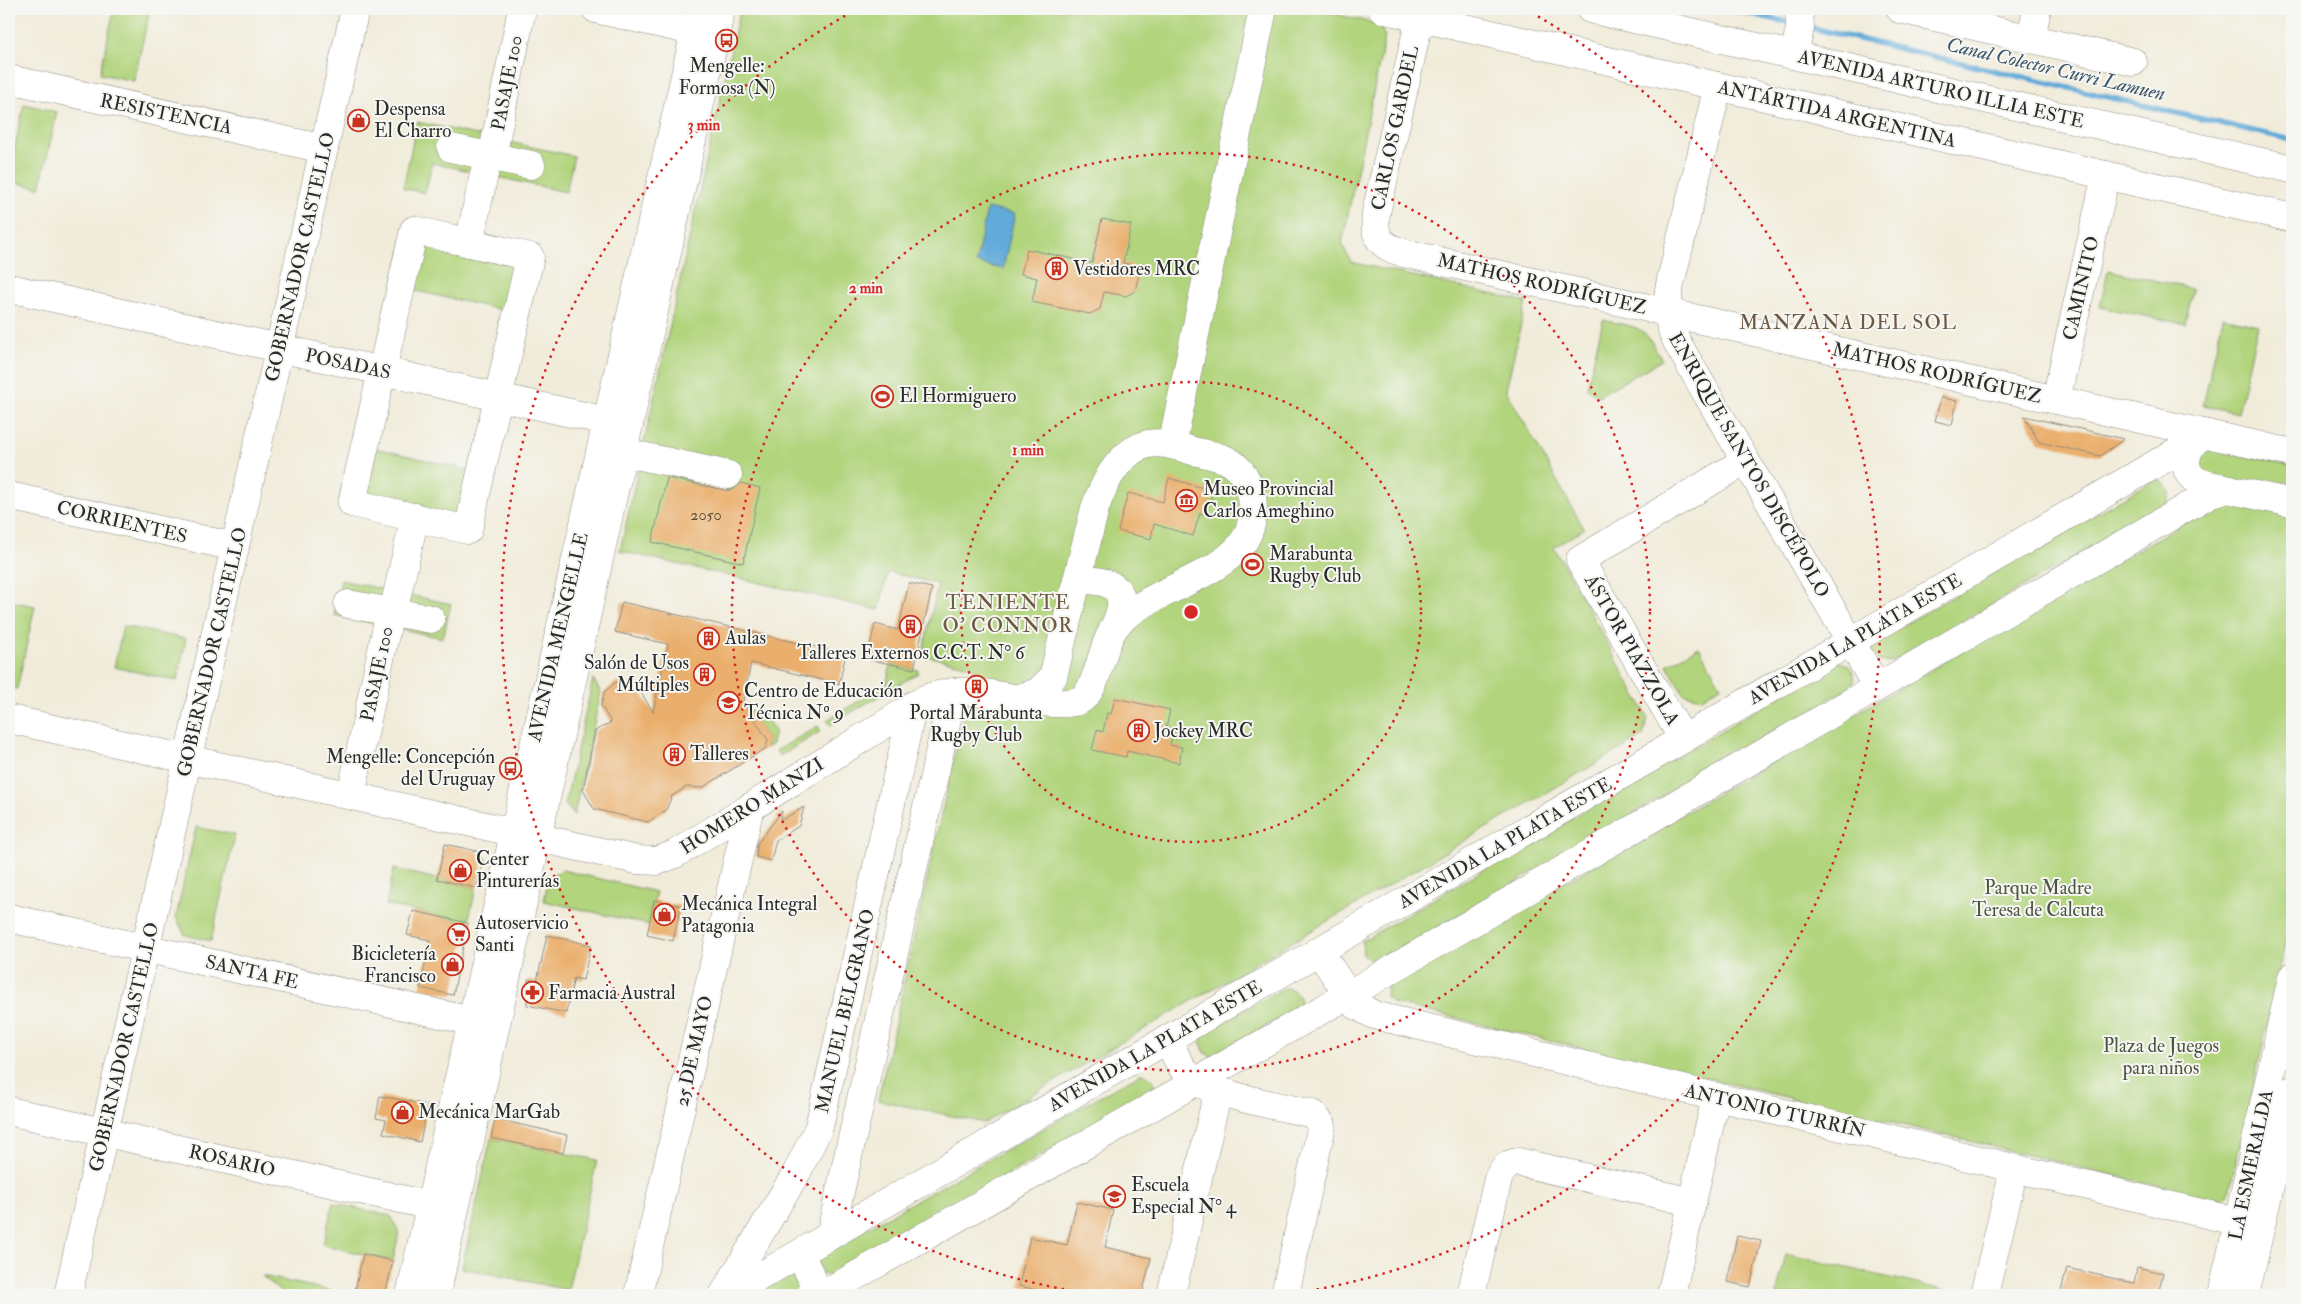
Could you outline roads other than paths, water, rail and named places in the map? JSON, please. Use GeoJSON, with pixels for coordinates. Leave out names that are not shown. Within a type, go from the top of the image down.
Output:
{"type":"FeatureCollection","features":[{"type":"Feature","properties":{"kind":"street","name":"GOBERNADOR CASTELLO"},"geometry":{"type":"LineString","coordinates":[[68,1295],[355,9]]}},
{"type":"Feature","properties":{"kind":"street","name":"PASAJE 100"},"geometry":{"type":"LineString","coordinates":[[490,156],[522,9]]}},
{"type":"Feature","properties":{"kind":"street"},"geometry":{"type":"LineString","coordinates":[[596,9],[703,25]]}},
{"type":"Feature","properties":{"kind":"street","name":"AVENIDA MENGELLE"},"geometry":{"type":"LineString","coordinates":[[410,1295],[442,1208],[526,835],[620,433],[703,25],[721,9]]}},
{"type":"Feature","properties":{"kind":"street"},"geometry":{"type":"LineString","coordinates":[[1172,445],[1263,9]]}},
{"type":"Feature","properties":{"kind":"street","name":"ANTÁRTIDA ARGENTINA"},"geometry":{"type":"LineString","coordinates":[[1382,9],[2292,218]]}},
{"type":"Feature","properties":{"kind":"street","name":"AVENIDA ARTURO ILLIA ESTE"},"geometry":{"type":"LineString","coordinates":[[1590,9],[2292,169]]}},
{"type":"Feature","properties":{"kind":"street"},"geometry":{"type":"LineString","coordinates":[[1794,55],[1800,28],[1799,9]]}},
{"type":"Feature","properties":{"kind":"street"},"geometry":{"type":"LineString","coordinates":[[1900,9],[2133,62]]}},
{"type":"Feature","properties":{"kind":"street"},"geometry":{"type":"LineString","coordinates":[[2031,38],[2037,9]]}},
{"type":"Feature","properties":{"kind":"street","name":"CARLOS GARDEL"},"geometry":{"type":"LineString","coordinates":[[1378,238],[1375,231],[1376,213],[1420,17]]}},
{"type":"Feature","properties":{"kind":"street","name":"RESISTENCIA"},"geometry":{"type":"LineString","coordinates":[[9,79],[324,148]]}},
{"type":"Feature","properties":{"kind":"street","name":"ENRIQUE SANTOS DISCÉPOLO"},"geometry":{"type":"LineString","coordinates":[[1718,86],[1671,280],[1667,312],[1679,346],[1877,687]]}},
{"type":"Feature","properties":{"kind":"street","name":"PASAJE 100"},"geometry":{"type":"LineString","coordinates":[[451,148],[531,165]]}},
{"type":"Feature","properties":{"kind":"street"},"geometry":{"type":"LineString","coordinates":[[469,243],[490,156]]}},
{"type":"Feature","properties":{"kind":"street","name":"CAMINITO"},"geometry":{"type":"LineString","coordinates":[[2056,400],[2106,176]]}},
{"type":"Feature","properties":{"kind":"street"},"geometry":{"type":"LineString","coordinates":[[414,230],[530,257],[468,530],[352,503],[382,371],[414,230]]}},
{"type":"Feature","properties":{"kind":"street","name":"MATHOS RODRÍGUEZ"},"geometry":{"type":"LineString","coordinates":[[1378,238],[1384,245],[1404,253],[2056,400],[2201,438]]}},
{"type":"Feature","properties":{"kind":"street","name":"POSADAS"},"geometry":{"type":"LineString","coordinates":[[9,288],[498,397],[620,433],[728,475]]}},
{"type":"Feature","properties":{"kind":"street"},"geometry":{"type":"LineString","coordinates":[[2292,453],[2201,438],[2190,447],[2186,460],[2186,467],[2192,477],[2202,483],[2292,503]]}},
{"type":"Feature","properties":{"kind":"street","name":"AVENIDA LA PLATA ESTE"},"geometry":{"type":"LineString","coordinates":[[728,1295],[2201,438]]}},
{"type":"Feature","properties":{"kind":"street"},"geometry":{"type":"LineString","coordinates":[[1019,698],[1038,692],[1053,677],[1095,508],[1106,481],[1113,470],[1130,453],[1148,444],[1172,445],[1221,458],[1232,463],[1248,483],[1252,496],[1252,522],[1248,535],[1231,555],[1138,606],[1120,620],[1113,629]]}},
{"type":"Feature","properties":{"kind":"street","name":"ÁSTOR PIAZZOLA"},"geometry":{"type":"LineString","coordinates":[[1683,739],[1580,560],[1745,461]]}},
{"type":"Feature","properties":{"kind":"street"},"geometry":{"type":"LineString","coordinates":[[822,1295],[1207,1086],[1346,996],[1877,687],[2210,494],[2222,489],[2232,490]]}},
{"type":"Feature","properties":{"kind":"street","name":"CORRIENTES"},"geometry":{"type":"LineString","coordinates":[[9,496],[235,547]]}},
{"type":"Feature","properties":{"kind":"street"},"geometry":{"type":"LineString","coordinates":[[392,612],[415,517]]}},
{"type":"Feature","properties":{"kind":"street"},"geometry":{"type":"LineString","coordinates":[[1019,698],[1059,703],[1080,700],[1092,687],[1103,650],[1122,608],[1121,596],[1114,586],[1102,580],[1077,580]]}},
{"type":"Feature","properties":{"kind":"street","name":"PASAJE 100"},"geometry":{"type":"LineString","coordinates":[[348,604],[431,619]]}},
{"type":"Feature","properties":{"kind":"street","name":"PASAJE 100"},"geometry":{"type":"LineString","coordinates":[[351,796],[392,612]]}},
{"type":"Feature","properties":{"kind":"street","name":"HOMERO MANZI"},"geometry":{"type":"LineString","coordinates":[[9,719],[637,860],[657,861],[675,854],[913,705],[936,695],[953,692],[975,692],[1019,698]]}},
{"type":"Feature","properties":{"kind":"street","name":"MANUEL BELGRANO"},"geometry":{"type":"LineString","coordinates":[[830,1236],[953,692]]}},
{"type":"Feature","properties":{"kind":"street","name":"MANUEL BELGRANO"},"geometry":{"type":"LineString","coordinates":[[723,1295],[801,1165],[819,1127],[913,705]]}},
{"type":"Feature","properties":{"kind":"street","name":"25 DE MAYO"},"geometry":{"type":"LineString","coordinates":[[638,1295],[750,807]]}},
{"type":"Feature","properties":{"kind":"street","name":"SANTA FE"},"geometry":{"type":"LineString","coordinates":[[9,918],[484,1024]]}},
{"type":"Feature","properties":{"kind":"street","name":"ANTONIO TURRÍN"},"geometry":{"type":"LineString","coordinates":[[1319,951],[1346,996],[1354,1004],[1374,1015],[2249,1225]]}},
{"type":"Feature","properties":{"kind":"street","name":"LA ESMERALDA"},"geometry":{"type":"LineString","coordinates":[[2245,1295],[2249,1225],[2288,1021],[2292,977]]}},
{"type":"Feature","properties":{"kind":"street"},"geometry":{"type":"LineString","coordinates":[[1167,1040],[1183,1069],[1207,1086],[1313,1114],[1322,1125],[1285,1295]]}},
{"type":"Feature","properties":{"kind":"street"},"geometry":{"type":"LineString","coordinates":[[1171,1295],[1207,1086]]}},
{"type":"Feature","properties":{"kind":"street","name":"LA ESMERALDA"},"geometry":{"type":"LineString","coordinates":[[2222,1295],[2288,1129],[2292,1090]]}},
{"type":"Feature","properties":{"kind":"street"},"geometry":{"type":"LineString","coordinates":[[1670,1295],[1716,1097]]}},
{"type":"Feature","properties":{"kind":"street","name":"ROSARIO"},"geometry":{"type":"LineString","coordinates":[[9,1112],[442,1208]]}},
{"type":"Feature","properties":{"kind":"street"},"geometry":{"type":"LineString","coordinates":[[1471,1295],[1498,1179],[1503,1169],[1509,1163],[1518,1162],[1692,1202]]}},
{"type":"Feature","properties":{"kind":"street"},"geometry":{"type":"LineString","coordinates":[[1984,1295],[2014,1169]]}},
{"type":"Feature","properties":{"kind":"street","name":"AVENIDA MENGELLE"},"geometry":{"type":"LineString","coordinates":[[436,1295],[442,1208]]}},
{"type":"Feature","properties":{"kind":"street"},"geometry":{"type":"LineString","coordinates":[[800,1254],[813,1281],[812,1295]]}},
{"type":"Feature","properties":{"kind":"water"},"geometry":{"type":"Polygon","coordinates":[[[987,208],[1015,214],[1003,269],[976,263],[987,208]]]}},
{"type":"Feature","properties":{"kind":"waterway","name":"Canal Colector Curri Lamuen"},"geometry":{"type":"LineString","coordinates":[[1727,9],[1787,22]]}},
{"type":"Feature","properties":{"kind":"waterway","name":"Canal Colector Curri Lamuen"},"geometry":{"type":"LineString","coordinates":[[1812,28],[2292,140]]}},
{"type":"Feature","properties":{"kind":"place","name":"Mengelle: Formosa (N)"},"geometry":{"type":"Point","coordinates":[727,40]}},
{"type":"Feature","properties":{"kind":"place","name":"Despensa El Charro"},"geometry":{"type":"Point","coordinates":[358,120]}},
{"type":"Feature","properties":{"kind":"place","name":"Vestidores MRC"},"geometry":{"type":"Point","coordinates":[1057,269]}},
{"type":"Feature","properties":{"kind":"place","name":"El Hormiguero"},"geometry":{"type":"Point","coordinates":[883,396]}},
{"type":"Feature","properties":{"kind":"place","name":"Museo Provincial Carlos Ameghino"},"geometry":{"type":"Point","coordinates":[1187,500]}},
{"type":"Feature","properties":{"kind":"place","name":"Marabunta Rugby Club"},"geometry":{"type":"Point","coordinates":[1253,565]}},
{"type":"Feature","properties":{"kind":"place","name":"Talleres Externos C.C.T. N° 6"},"geometry":{"type":"Point","coordinates":[911,627]}},
{"type":"Feature","properties":{"kind":"place","name":"Aulas"},"geometry":{"type":"Point","coordinates":[709,638]}},
{"type":"Feature","properties":{"kind":"place","name":"Salón de Usos Múltiples"},"geometry":{"type":"Point","coordinates":[705,674]}},
{"type":"Feature","properties":{"kind":"place","name":"Portal Marabunta Rugby Club"},"geometry":{"type":"Point","coordinates":[976,687]}},
{"type":"Feature","properties":{"kind":"place","name":"Centro de Educación Técnica Nº 9"},"geometry":{"type":"Point","coordinates":[728,702]}},
{"type":"Feature","properties":{"kind":"place","name":"Jockey MRC"},"geometry":{"type":"Point","coordinates":[1138,731]}},
{"type":"Feature","properties":{"kind":"place","name":"Talleres"},"geometry":{"type":"Point","coordinates":[674,754]}},
{"type":"Feature","properties":{"kind":"place","name":"Mengelle: Concepción del Uruguay"},"geometry":{"type":"Point","coordinates":[511,768]}},
{"type":"Feature","properties":{"kind":"place","name":"Center Pinturerías"},"geometry":{"type":"Point","coordinates":[460,870]}},
{"type":"Feature","properties":{"kind":"place","name":"Mecánica Integral Patagonia"},"geometry":{"type":"Point","coordinates":[665,915]}},
{"type":"Feature","properties":{"kind":"place","name":"Autoservicio Santi"},"geometry":{"type":"Point","coordinates":[459,934]}},
{"type":"Feature","properties":{"kind":"place","name":"Bicicletería Francisco"},"geometry":{"type":"Point","coordinates":[452,965]}},
{"type":"Feature","properties":{"kind":"place","name":"Farmacia Austral"},"geometry":{"type":"Point","coordinates":[532,993]}},
{"type":"Feature","properties":{"kind":"place","name":"Mecánica MarGab"},"geometry":{"type":"Point","coordinates":[402,1112]}},
{"type":"Feature","properties":{"kind":"place","name":"Escuela Especial N° 4"},"geometry":{"type":"Point","coordinates":[1115,1196]}},
{"type":"Feature","properties":{"kind":"district","name":"MANZANA DEL SOL"},"geometry":{"type":"Point","coordinates":[1848,322]}},
{"type":"Feature","properties":{"kind":"district","name":"TENIENTE O' CONNOR"},"geometry":{"type":"Point","coordinates":[1008,614]}},
{"type":"Feature","properties":{"kind":"park label","name":"Parque Madre Teresa de Calcuta"},"geometry":{"type":"Point","coordinates":[2038,899]}},
{"type":"Feature","properties":{"kind":"park label","name":"Plaza de Juegos para niños"},"geometry":{"type":"Point","coordinates":[2161,1057]}}]}
